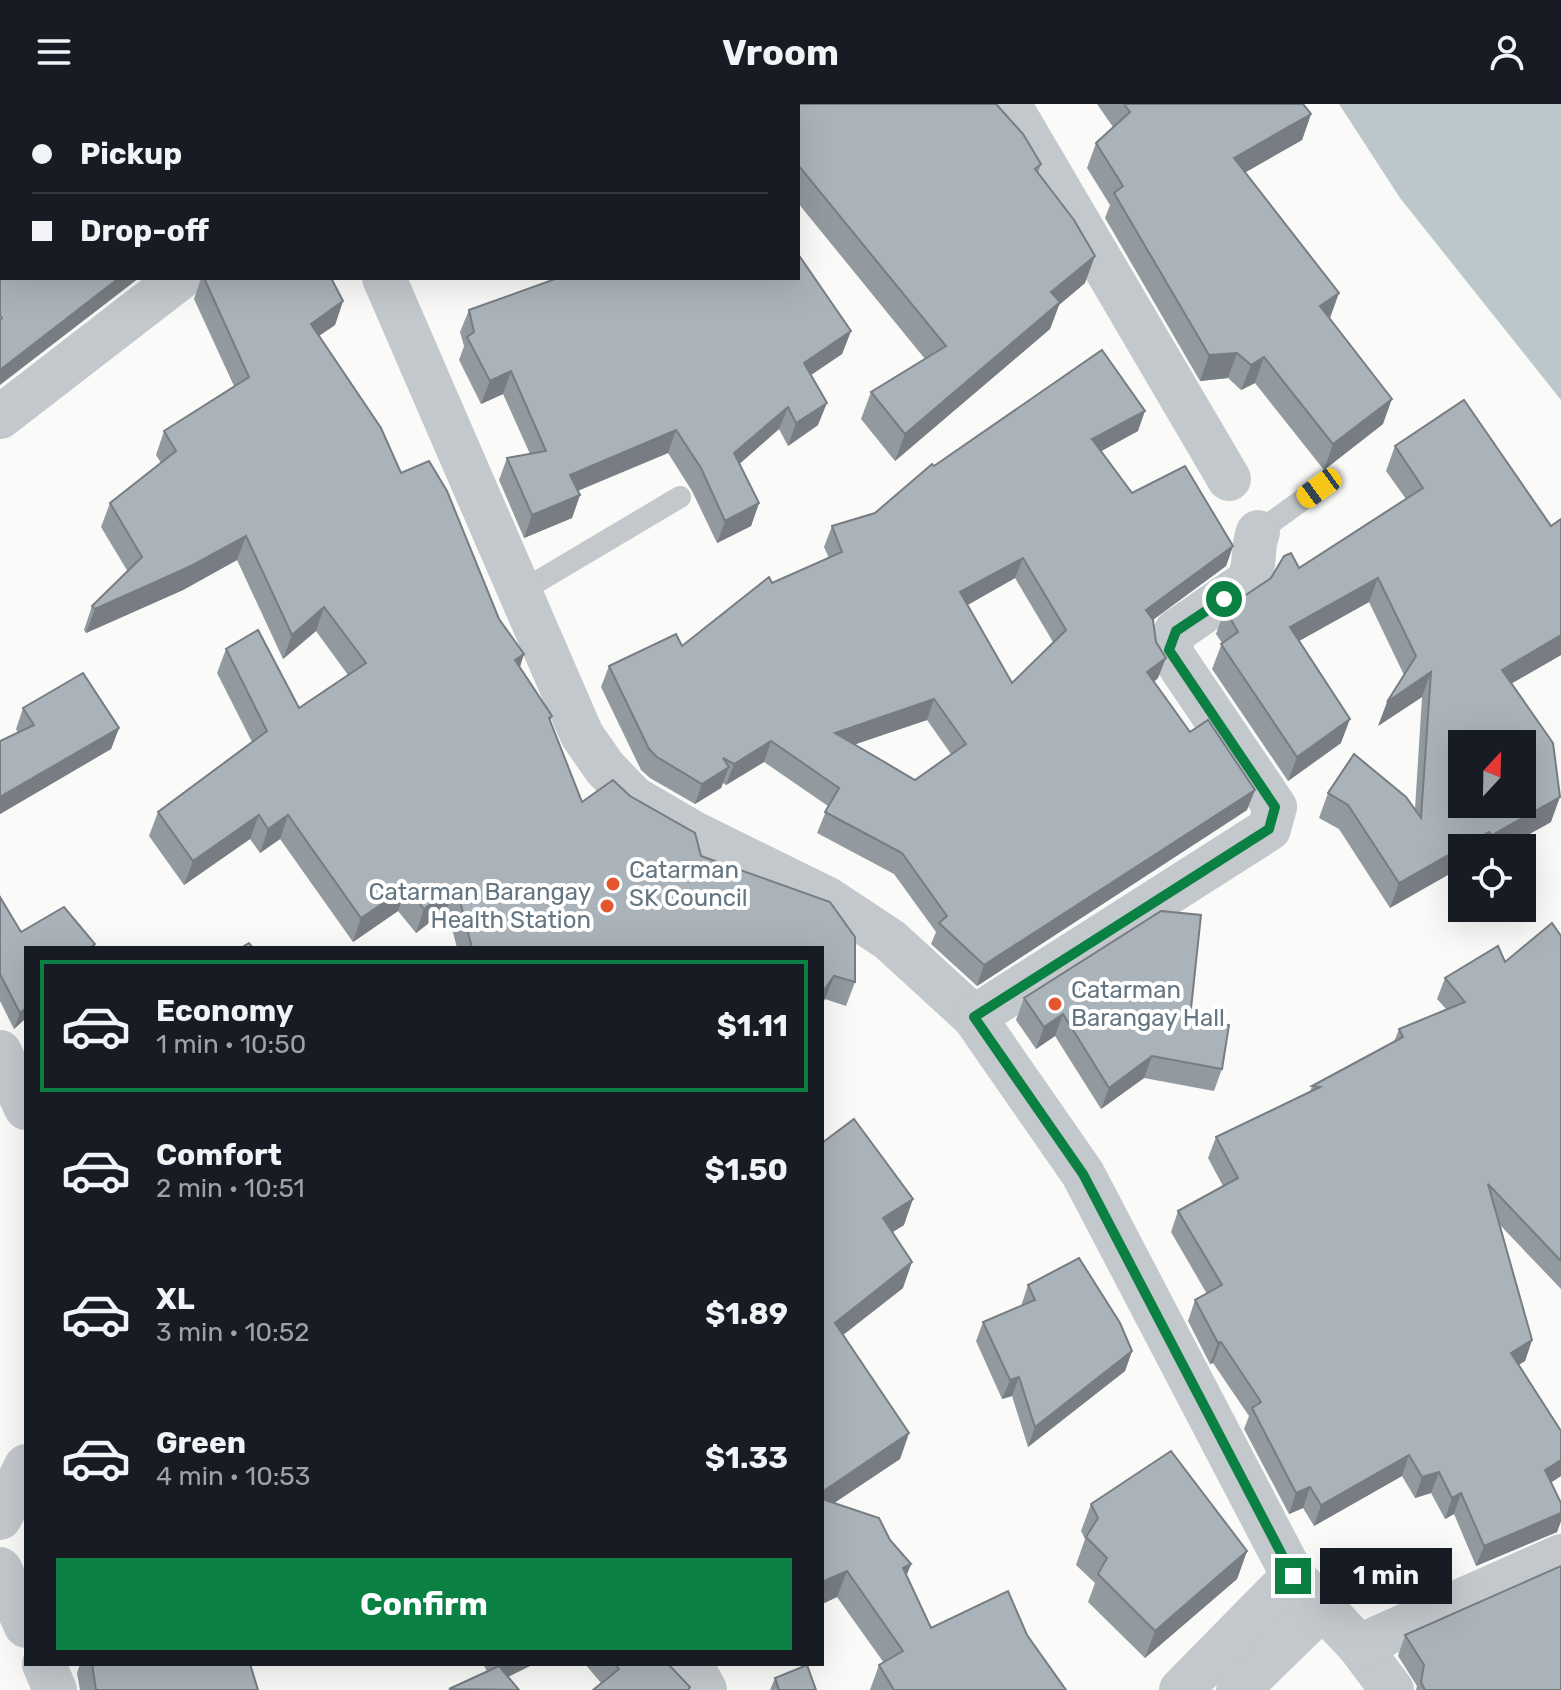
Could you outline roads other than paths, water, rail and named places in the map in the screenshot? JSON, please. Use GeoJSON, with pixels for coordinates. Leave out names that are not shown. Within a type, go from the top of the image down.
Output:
{"type":"FeatureCollection","features":[{"type":"Feature","properties":{"kind":"street"},"geometry":{"type":"LineString","coordinates":[[1009,104],[1229,479]]}},
{"type":"Feature","properties":{"kind":"street"},"geometry":{"type":"LineString","coordinates":[[0,417],[177,280]]}},
{"type":"Feature","properties":{"kind":"street"},"geometry":{"type":"LineString","coordinates":[[385,280],[582,735],[605,768],[634,798],[694,833],[828,899],[890,940],[974,1017],[1083,1174],[1293,1576],[1359,1646],[1392,1690]]}},
{"type":"Feature","properties":{"kind":"street"},"geometry":{"type":"LineString","coordinates":[[974,1017],[1269,829],[1274,822],[1275,807],[1169,650],[1176,631],[1247,582],[1252,575],[1253,546],[1258,532]]}},
{"type":"Feature","properties":{"kind":"street"},"geometry":{"type":"LineString","coordinates":[[0,1052],[24,1104]]}},
{"type":"Feature","properties":{"kind":"street"},"geometry":{"type":"LineString","coordinates":[[0,1518],[24,1470]]}},
{"type":"Feature","properties":{"kind":"street"},"geometry":{"type":"LineString","coordinates":[[1359,1646],[1561,1556]]}},
{"type":"Feature","properties":{"kind":"street"},"geometry":{"type":"LineString","coordinates":[[0,1569],[24,1622]]}},
{"type":"Feature","properties":{"kind":"street"},"geometry":{"type":"LineString","coordinates":[[1181,1690],[1293,1576]]}},
{"type":"Feature","properties":{"kind":"street"},"geometry":{"type":"LineString","coordinates":[[1238,1690],[1322,1608]]}},
{"type":"Feature","properties":{"kind":"street"},"geometry":{"type":"LineString","coordinates":[[45,1666],[55,1690]]}},
{"type":"Feature","properties":{"kind":"street"},"geometry":{"type":"LineString","coordinates":[[692,1666],[705,1690]]}},
{"type":"Feature","properties":{"kind":"lane"},"geometry":{"type":"LineString","coordinates":[[1258,532],[1319,488]]}},
{"type":"Feature","properties":{"kind":"lane"},"geometry":{"type":"LineString","coordinates":[[520,592],[680,497]]}},
{"type":"Feature","properties":{"kind":"place","name":"Catarman SK Council"},"geometry":{"type":"Point","coordinates":[613,884]}},
{"type":"Feature","properties":{"kind":"place","name":"Catarman Barangay Health Station"},"geometry":{"type":"Point","coordinates":[607,906]}},
{"type":"Feature","properties":{"kind":"place","name":"Catarman Barangay Hall"},"geometry":{"type":"Point","coordinates":[1055,1004]}}]}
